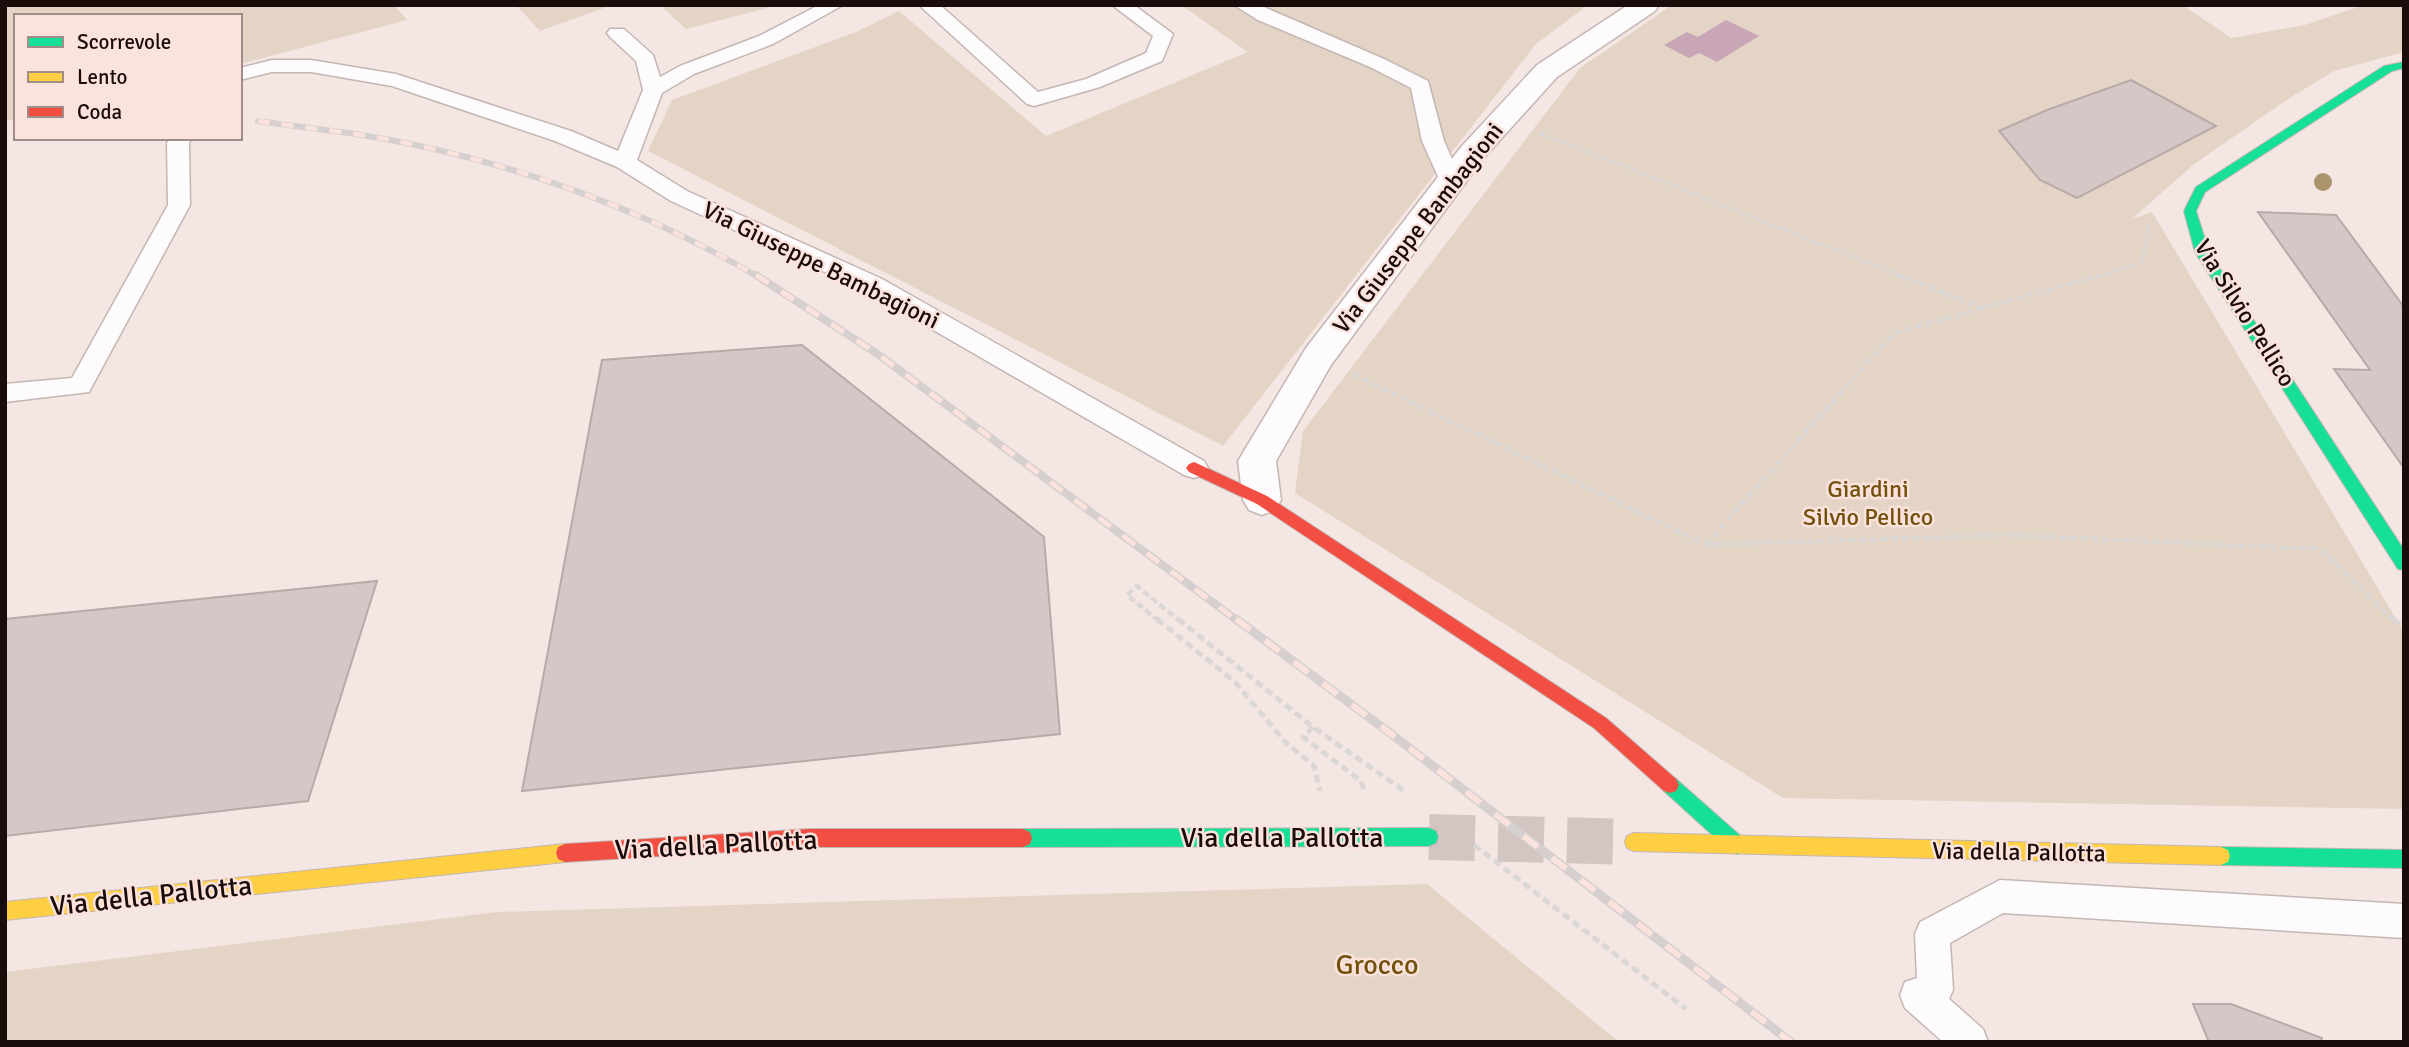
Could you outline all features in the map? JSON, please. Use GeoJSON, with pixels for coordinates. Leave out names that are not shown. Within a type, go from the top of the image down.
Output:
{"type":"FeatureCollection","features":[{"type":"Feature","properties":{"kind":"main road","name":"Via Silvio Pellico"},"geometry":{"type":"LineString","coordinates":[[2404,65],[2388,68],[2200,190],[2190,211],[2202,252],[2404,564]]}},
{"type":"Feature","properties":{"kind":"main road","name":"Via Giuseppe Bambagioni"},"geometry":{"type":"LineString","coordinates":[[1194,468],[1262,500],[1600,723],[1737,845]]}},
{"type":"Feature","properties":{"kind":"main road","name":"Via della Pallotta"},"geometry":{"type":"LineString","coordinates":[[5,911],[578,852],[795,839],[1429,837]]}},
{"type":"Feature","properties":{"kind":"main road","name":"Via della Pallotta"},"geometry":{"type":"LineString","coordinates":[[1634,842],[2403,862]]}},
{"type":"Feature","properties":{"kind":"street","name":"Via Giuseppe Bambagioni"},"geometry":{"type":"LineString","coordinates":[[1262,500],[1257,461],[1318,357],[1451,181],[1547,71],[1646,5]]}},
{"type":"Feature","properties":{"kind":"lane"},"geometry":{"type":"LineString","coordinates":[[653,90],[687,70],[766,40],[834,5]]}},
{"type":"Feature","properties":{"kind":"lane"},"geometry":{"type":"LineString","coordinates":[[928,5],[1034,100],[1093,83],[1155,57],[1163,34],[1121,5]]}},
{"type":"Feature","properties":{"kind":"lane"},"geometry":{"type":"LineString","coordinates":[[1243,5],[1279,24],[1386,65],[1420,85],[1433,141],[1451,181]]}},
{"type":"Feature","properties":{"kind":"lane"},"geometry":{"type":"LineString","coordinates":[[617,33],[646,59],[653,90],[625,162]]}},
{"type":"Feature","properties":{"kind":"lane","name":"Via Giuseppe Bambagioni"},"geometry":{"type":"LineString","coordinates":[[242,74],[272,66],[311,66],[396,80],[563,136],[625,162],[678,195],[874,285],[1194,468]]}},
{"type":"Feature","properties":{"kind":"lane"},"geometry":{"type":"LineString","coordinates":[[5,393],[80,386],[178,205],[180,140]]}},
{"type":"Feature","properties":{"kind":"lane"},"geometry":{"type":"LineString","coordinates":[[1970,1042],[1919,995],[1935,990],[1932,934],[2000,896],[2404,921]]}},
{"type":"Feature","properties":{"kind":"path"},"geometry":{"type":"LineString","coordinates":[[1504,118],[1985,310]]}},
{"type":"Feature","properties":{"kind":"path"},"geometry":{"type":"LineString","coordinates":[[1706,545],[1894,333],[1985,310],[2142,263],[2152,212],[2190,211]]}},
{"type":"Feature","properties":{"kind":"path"},"geometry":{"type":"LineString","coordinates":[[1318,357],[1706,545],[2008,535],[2320,549],[2404,629]]}},
{"type":"Feature","properties":{"kind":"path"},"geometry":{"type":"LineString","coordinates":[[1308,796],[1322,795],[1314,766],[1284,741],[1235,682],[1127,595],[1137,586],[1313,727],[1404,791]]}},
{"type":"Feature","properties":{"kind":"path"},"geometry":{"type":"LineString","coordinates":[[1313,727],[1303,737],[1361,781]]}},
{"type":"Feature","properties":{"kind":"path"},"geometry":{"type":"LineString","coordinates":[[1469,841],[1686,1009]]}},
{"type":"Feature","properties":{"kind":"green space"},"geometry":{"type":"Polygon","coordinates":[[[5,5],[394,5],[407,20],[242,63],[242,14],[14,14],[14,119],[5,121],[5,5]]]}},
{"type":"Feature","properties":{"kind":"green space"},"geometry":{"type":"Polygon","coordinates":[[[516,5],[612,5],[540,31],[516,5]]]}},
{"type":"Feature","properties":{"kind":"green space"},"geometry":{"type":"Polygon","coordinates":[[[660,5],[778,5],[686,29],[660,5]]]}},
{"type":"Feature","properties":{"kind":"green space"},"geometry":{"type":"Polygon","coordinates":[[[1181,5],[1588,5],[1536,44],[1223,446],[648,151],[672,100],[856,32],[899,11],[1046,136],[1248,52],[1181,5]]]}},
{"type":"Feature","properties":{"kind":"green space","name":"Giardini Silvio Pellico"},"geometry":{"type":"Polygon","coordinates":[[[1672,5],[2183,5],[2231,38],[2305,25],[2364,5],[2404,5],[2404,52],[2334,71],[2291,97],[2193,165],[2132,219],[2152,212],[2404,632],[2404,809],[1783,798],[1295,493],[1303,431],[1580,68],[1672,5]]]}},
{"type":"Feature","properties":{"kind":"green space","name":"Grocco"},"geometry":{"type":"Polygon","coordinates":[[[1427,884],[1619,1042],[5,1042],[5,972],[497,912],[1427,884]]]}},
{"type":"Feature","properties":{"kind":"shaded area"},"geometry":{"type":"Polygon","coordinates":[[[1726,20],[1759,36],[1717,62],[1699,53],[1689,58],[1664,45],[1687,32],[1698,37],[1726,20]]]}},
{"type":"Feature","properties":{"kind":"building"},"geometry":{"type":"Polygon","coordinates":[[[2131,80],[2216,126],[2077,198],[2040,180],[1999,131],[2047,110],[2131,80]]]}},
{"type":"Feature","properties":{"kind":"building"},"geometry":{"type":"Polygon","coordinates":[[[2258,212],[2336,215],[2404,307],[2404,468],[2334,369],[2370,370],[2258,212]]]}},
{"type":"Feature","properties":{"kind":"building"},"geometry":{"type":"Polygon","coordinates":[[[802,345],[1044,537],[1060,734],[522,791],[602,360],[802,345]]]}},
{"type":"Feature","properties":{"kind":"building"},"geometry":{"type":"Polygon","coordinates":[[[377,581],[308,801],[5,836],[5,619],[377,581]]]}},
{"type":"Feature","properties":{"kind":"building"},"geometry":{"type":"Polygon","coordinates":[[[2193,1004],[2231,1004],[2322,1038],[2321,1042],[2209,1042],[2193,1004]]]}},
{"type":"Feature","properties":{"kind":"tunnel"},"geometry":{"type":"LineString","coordinates":[[1429,837],[1634,842]]}},
{"type":"Feature","properties":{"kind":"railway"},"geometry":{"type":"LineString","coordinates":[[258,121],[380,138],[527,174],[622,209],[714,252],[758,277]]}},
{"type":"Feature","properties":{"kind":"railway"},"geometry":{"type":"LineString","coordinates":[[756,275],[879,355],[1238,621]]}},
{"type":"Feature","properties":{"kind":"railway"},"geometry":{"type":"LineString","coordinates":[[1236,619],[1390,733],[1791,1042]]}},
{"type":"Feature","properties":{"kind":"traffic: fast"},"geometry":{"type":"LineString","coordinates":[[2404,65],[2388,68],[2200,190],[2190,211],[2202,252],[2404,564]]}},
{"type":"Feature","properties":{"kind":"traffic: fast"},"geometry":{"type":"LineString","coordinates":[[1670,785],[1737,845]]}},
{"type":"Feature","properties":{"kind":"traffic: fast"},"geometry":{"type":"LineString","coordinates":[[1023,838],[1429,837]]}},
{"type":"Feature","properties":{"kind":"traffic: fast"},"geometry":{"type":"LineString","coordinates":[[2221,856],[2404,859]]}},
{"type":"Feature","properties":{"kind":"traffic: slow"},"geometry":{"type":"LineString","coordinates":[[1634,842],[2221,856]]}},
{"type":"Feature","properties":{"kind":"traffic: slow"},"geometry":{"type":"LineString","coordinates":[[5,911],[565,853]]}},
{"type":"Feature","properties":{"kind":"traffic: jam"},"geometry":{"type":"LineString","coordinates":[[1194,468],[1262,500],[1600,723],[1670,785]]}},
{"type":"Feature","properties":{"kind":"traffic: jam"},"geometry":{"type":"LineString","coordinates":[[565,853],[809,838],[1023,838]]}}]}
